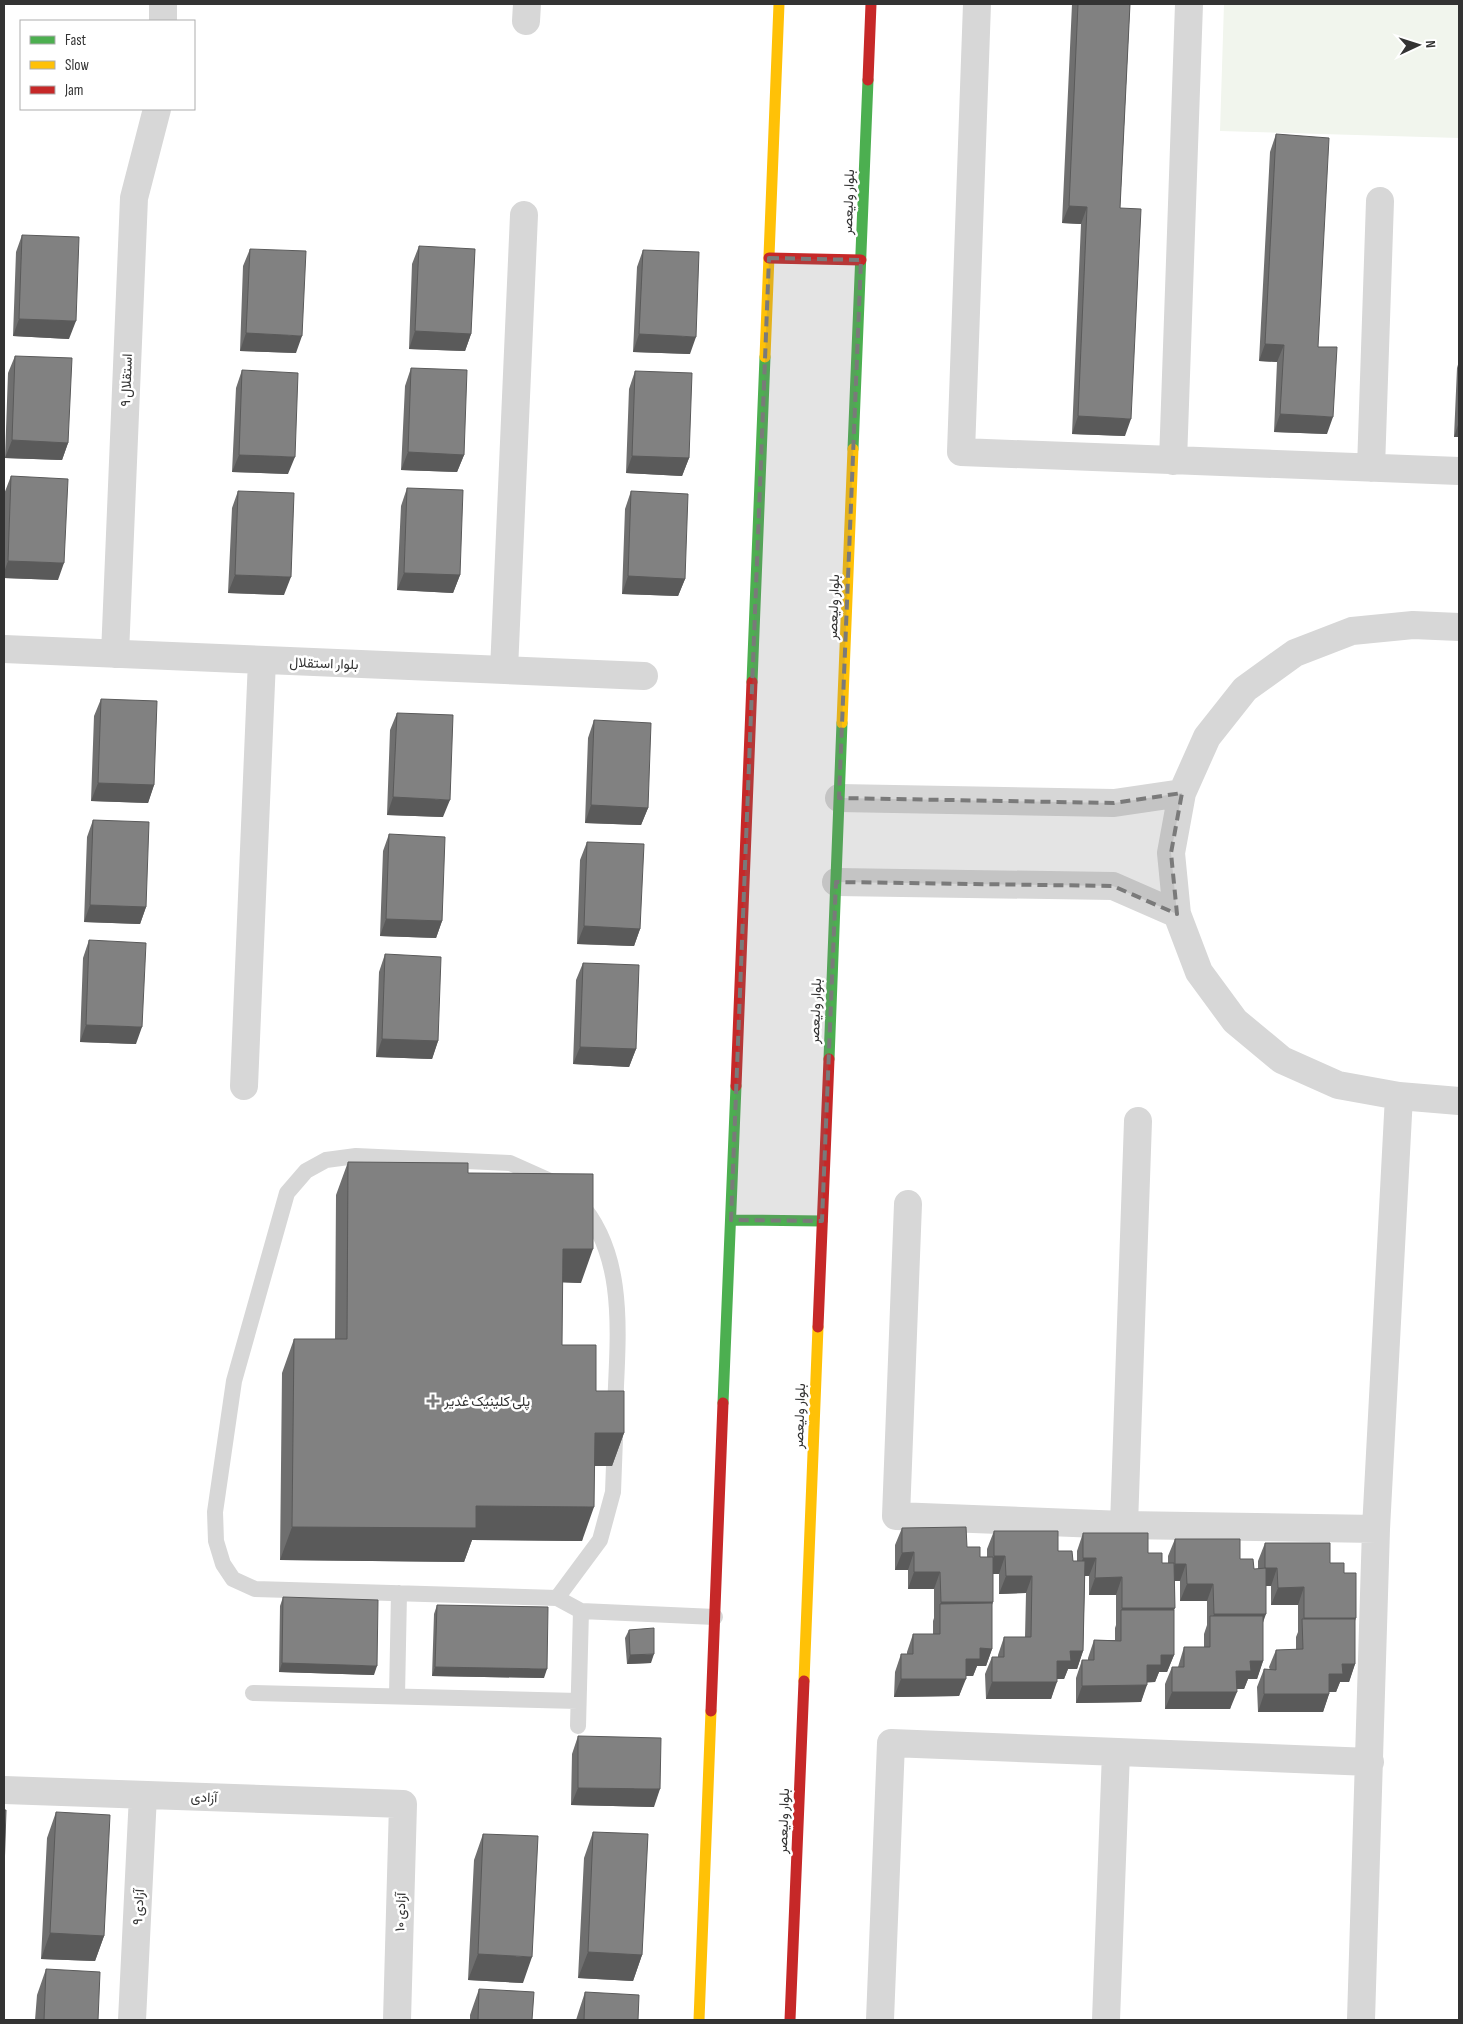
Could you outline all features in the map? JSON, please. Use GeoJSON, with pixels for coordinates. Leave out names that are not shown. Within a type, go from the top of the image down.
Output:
{"type":"FeatureCollection","features":[{"type":"Feature","properties":{"kind":"street"},"geometry":{"type":"LineString","coordinates":[[163,4],[163,20]]}},
{"type":"Feature","properties":{"kind":"street"},"geometry":{"type":"LineString","coordinates":[[699,2020],[779,4]]}},
{"type":"Feature","properties":{"kind":"street","name":"بلوار ولیعصر"},"geometry":{"type":"LineString","coordinates":[[790,2020],[871,4]]}},
{"type":"Feature","properties":{"kind":"street"},"geometry":{"type":"LineString","coordinates":[[977,4],[961,452],[1459,471]]}},
{"type":"Feature","properties":{"kind":"street"},"geometry":{"type":"LineString","coordinates":[[1173,461],[1189,4]]}},
{"type":"Feature","properties":{"kind":"street","name":"استقلال ۹"},"geometry":{"type":"LineString","coordinates":[[115,654],[134,198],[158,110]]}},
{"type":"Feature","properties":{"kind":"street"},"geometry":{"type":"LineString","coordinates":[[1371,468],[1380,201]]}},
{"type":"Feature","properties":{"kind":"street"},"geometry":{"type":"LineString","coordinates":[[504,670],[524,215]]}},
{"type":"Feature","properties":{"kind":"street"},"geometry":{"type":"LineString","coordinates":[[769,258],[861,260]]}},
{"type":"Feature","properties":{"kind":"street"},"geometry":{"type":"LineString","coordinates":[[1459,627],[1413,625],[1352,631],[1295,653],[1245,689],[1207,736],[1182,793],[1172,853],[1178,914],[1199,972],[1235,1022],[1282,1060],[1338,1085],[1399,1096],[1459,1101]]}},
{"type":"Feature","properties":{"kind":"street","name":"بلوار استقلال"},"geometry":{"type":"LineString","coordinates":[[4,649],[644,676]]}},
{"type":"Feature","properties":{"kind":"street"},"geometry":{"type":"LineString","coordinates":[[244,1086],[262,660]]}},
{"type":"Feature","properties":{"kind":"street"},"geometry":{"type":"LineString","coordinates":[[839,798],[1114,803],[1182,793]]}},
{"type":"Feature","properties":{"kind":"street"},"geometry":{"type":"LineString","coordinates":[[836,882],[1113,886],[1178,914]]}},
{"type":"Feature","properties":{"kind":"street"},"geometry":{"type":"LineString","coordinates":[[1361,2020],[1376,1529],[1399,1096]]}},
{"type":"Feature","properties":{"kind":"street"},"geometry":{"type":"LineString","coordinates":[[1124,1525],[1138,1122]]}},
{"type":"Feature","properties":{"kind":"street"},"geometry":{"type":"LineString","coordinates":[[908,1204],[896,1516],[1124,1525],[1376,1529]]}},
{"type":"Feature","properties":{"kind":"street"},"geometry":{"type":"LineString","coordinates":[[731,1220],[822,1221]]}},
{"type":"Feature","properties":{"kind":"street"},"geometry":{"type":"LineString","coordinates":[[880,2020],[891,1743],[1370,1762]]}},
{"type":"Feature","properties":{"kind":"street"},"geometry":{"type":"LineString","coordinates":[[1106,2020],[1116,1752]]}},
{"type":"Feature","properties":{"kind":"street","name":"آزادی"},"geometry":{"type":"LineString","coordinates":[[4,1790],[403,1804]]}},
{"type":"Feature","properties":{"kind":"street","name":"آزادی ۹"},"geometry":{"type":"LineString","coordinates":[[132,2020],[143,1795]]}},
{"type":"Feature","properties":{"kind":"street","name":"آزادی ۱۰"},"geometry":{"type":"LineString","coordinates":[[397,2020],[403,1804]]}},
{"type":"Feature","properties":{"kind":"lane"},"geometry":{"type":"LineString","coordinates":[[557,1598],[600,1540],[613,1492],[617,1311],[612,1262],[593,1217],[568,1189],[510,1163],[356,1156],[326,1160],[306,1171],[287,1192],[234,1381],[215,1512],[216,1541],[223,1564],[233,1579],[255,1589],[557,1598],[580,1611],[715,1617]]}},
{"type":"Feature","properties":{"kind":"lane"},"geometry":{"type":"LineString","coordinates":[[397,1696],[399,1593]]}},
{"type":"Feature","properties":{"kind":"lane"},"geometry":{"type":"LineString","coordinates":[[578,1726],[580,1611]]}},
{"type":"Feature","properties":{"kind":"lane"},"geometry":{"type":"LineString","coordinates":[[253,1693],[578,1701]]}},
{"type":"Feature","properties":{"kind":"highlighted area"},"geometry":{"type":"Polygon","coordinates":[[[769,258],[861,260],[839,798],[1114,803],[1182,793],[1171,853],[1177,914],[1113,886],[836,882],[822,1221],[731,1220],[769,258]]]}},
{"type":"Feature","properties":{"kind":"shaded area"},"geometry":{"type":"Polygon","coordinates":[[[1224,4],[1459,4],[1459,138],[1220,131],[1224,4]]]}},
{"type":"Feature","properties":{"kind":"building"},"geometry":{"type":"Polygon","coordinates":[[[1078,4],[1130,4],[1120,208],[1141,209],[1131,419],[1078,416],[1087,207],[1069,206],[1078,4]]]}},
{"type":"Feature","properties":{"kind":"building"},"geometry":{"type":"Polygon","coordinates":[[[1276,134],[1329,138],[1318,347],[1337,347],[1333,417],[1280,414],[1284,345],[1265,344],[1276,134]]]}},
{"type":"Feature","properties":{"kind":"building"},"geometry":{"type":"Polygon","coordinates":[[[22,235],[79,237],[76,321],[19,319],[22,235]]]}},
{"type":"Feature","properties":{"kind":"building"},"geometry":{"type":"Polygon","coordinates":[[[419,246],[475,249],[471,334],[415,331],[419,246]]]}},
{"type":"Feature","properties":{"kind":"building"},"geometry":{"type":"Polygon","coordinates":[[[250,249],[306,251],[302,336],[246,333],[250,249]]]}},
{"type":"Feature","properties":{"kind":"building"},"geometry":{"type":"Polygon","coordinates":[[[643,250],[699,252],[696,337],[639,334],[643,250]]]}},
{"type":"Feature","properties":{"kind":"building"},"geometry":{"type":"Polygon","coordinates":[[[15,356],[72,358],[68,443],[12,440],[15,356]]]}},
{"type":"Feature","properties":{"kind":"building"},"geometry":{"type":"Polygon","coordinates":[[[411,368],[467,370],[464,455],[408,452],[411,368]]]}},
{"type":"Feature","properties":{"kind":"building"},"geometry":{"type":"Polygon","coordinates":[[[242,370],[298,373],[295,457],[239,455],[242,370]]]}},
{"type":"Feature","properties":{"kind":"building"},"geometry":{"type":"Polygon","coordinates":[[[635,371],[692,373],[689,458],[632,456],[635,371]]]}},
{"type":"Feature","properties":{"kind":"building"},"geometry":{"type":"Polygon","coordinates":[[[11,476],[68,479],[64,563],[8,561],[11,476]]]}},
{"type":"Feature","properties":{"kind":"building"},"geometry":{"type":"Polygon","coordinates":[[[407,488],[463,490],[460,575],[404,573],[407,488]]]}},
{"type":"Feature","properties":{"kind":"building"},"geometry":{"type":"Polygon","coordinates":[[[238,491],[294,493],[291,577],[235,575],[238,491]]]}},
{"type":"Feature","properties":{"kind":"building"},"geometry":{"type":"Polygon","coordinates":[[[631,491],[688,494],[685,579],[628,576],[631,491]]]}},
{"type":"Feature","properties":{"kind":"building"},"geometry":{"type":"Polygon","coordinates":[[[101,699],[157,701],[154,785],[98,783],[101,699]]]}},
{"type":"Feature","properties":{"kind":"building"},"geometry":{"type":"Polygon","coordinates":[[[397,713],[453,715],[450,800],[393,797],[397,713]]]}},
{"type":"Feature","properties":{"kind":"building"},"geometry":{"type":"Polygon","coordinates":[[[594,720],[651,723],[648,808],[591,805],[594,720]]]}},
{"type":"Feature","properties":{"kind":"building"},"geometry":{"type":"Polygon","coordinates":[[[93,820],[149,822],[146,907],[90,905],[93,820]]]}},
{"type":"Feature","properties":{"kind":"building"},"geometry":{"type":"Polygon","coordinates":[[[389,834],[445,837],[442,921],[386,919],[389,834]]]}},
{"type":"Feature","properties":{"kind":"building"},"geometry":{"type":"Polygon","coordinates":[[[587,842],[644,844],[640,929],[584,926],[587,842]]]}},
{"type":"Feature","properties":{"kind":"building"},"geometry":{"type":"Polygon","coordinates":[[[89,940],[146,943],[142,1027],[86,1025],[89,940]]]}},
{"type":"Feature","properties":{"kind":"building"},"geometry":{"type":"Polygon","coordinates":[[[385,954],[441,957],[438,1041],[382,1039],[385,954]]]}},
{"type":"Feature","properties":{"kind":"building"},"geometry":{"type":"Polygon","coordinates":[[[583,963],[639,965],[636,1049],[580,1047],[583,963]]]}},
{"type":"Feature","properties":{"kind":"building","name":"پلی کلینیک غدیر"},"geometry":{"type":"Polygon","coordinates":[[[348,1162],[468,1163],[468,1173],[593,1174],[593,1249],[563,1249],[562,1345],[596,1345],[596,1391],[624,1391],[624,1433],[595,1433],[594,1507],[476,1506],[476,1528],[292,1527],[294,1339],[347,1339],[348,1162]]]}},
{"type":"Feature","properties":{"kind":"building"},"geometry":{"type":"Polygon","coordinates":[[[966,1527],[967,1547],[980,1547],[980,1557],[993,1557],[993,1602],[941,1602],[940,1572],[914,1572],[914,1552],[902,1553],[902,1528],[966,1527]]]}},
{"type":"Feature","properties":{"kind":"building"},"geometry":{"type":"Polygon","coordinates":[[[994,1531],[1058,1531],[1058,1551],[1072,1551],[1073,1561],[1085,1561],[1083,1651],[1070,1651],[1071,1661],[1057,1661],[1057,1682],[992,1682],[992,1657],[1004,1657],[1004,1637],[1031,1637],[1032,1576],[1006,1576],[1005,1556],[994,1556],[994,1531]]]}},
{"type":"Feature","properties":{"kind":"building"},"geometry":{"type":"Polygon","coordinates":[[[1083,1533],[1148,1533],[1148,1553],[1162,1553],[1162,1563],[1174,1563],[1175,1608],[1122,1608],[1122,1577],[1095,1578],[1096,1558],[1083,1558],[1083,1533]]]}},
{"type":"Feature","properties":{"kind":"building"},"geometry":{"type":"Polygon","coordinates":[[[1175,1539],[1240,1539],[1240,1559],[1253,1559],[1254,1569],[1266,1568],[1266,1614],[1214,1614],[1213,1584],[1187,1584],[1186,1564],[1175,1564],[1175,1539]]]}},
{"type":"Feature","properties":{"kind":"building"},"geometry":{"type":"Polygon","coordinates":[[[1265,1543],[1330,1543],[1330,1563],[1344,1563],[1344,1573],[1356,1573],[1356,1618],[1304,1618],[1304,1587],[1278,1588],[1277,1568],[1265,1568],[1265,1543]]]}},
{"type":"Feature","properties":{"kind":"building"},"geometry":{"type":"Polygon","coordinates":[[[283,1597],[378,1600],[377,1666],[282,1663],[283,1597]]]}},
{"type":"Feature","properties":{"kind":"building"},"geometry":{"type":"Polygon","coordinates":[[[992,1603],[992,1649],[980,1648],[980,1659],[966,1659],[966,1679],[901,1679],[901,1654],[913,1654],[913,1634],[940,1634],[940,1604],[992,1603]]]}},
{"type":"Feature","properties":{"kind":"building"},"geometry":{"type":"Polygon","coordinates":[[[437,1605],[548,1607],[547,1669],[435,1667],[437,1605]]]}},
{"type":"Feature","properties":{"kind":"building"},"geometry":{"type":"Polygon","coordinates":[[[1121,1610],[1174,1610],[1174,1655],[1161,1655],[1161,1665],[1147,1665],[1147,1685],[1082,1686],[1082,1660],[1094,1660],[1094,1640],[1121,1641],[1121,1610]]]}},
{"type":"Feature","properties":{"kind":"building"},"geometry":{"type":"Polygon","coordinates":[[[1210,1616],[1263,1616],[1263,1661],[1250,1661],[1251,1671],[1236,1671],[1237,1692],[1172,1692],[1172,1667],[1184,1667],[1184,1647],[1210,1647],[1210,1616]]]}},
{"type":"Feature","properties":{"kind":"building"},"geometry":{"type":"Polygon","coordinates":[[[1302,1619],[1355,1619],[1355,1664],[1342,1664],[1343,1674],[1329,1674],[1329,1694],[1264,1694],[1264,1669],[1276,1670],[1276,1650],[1303,1649],[1302,1619]]]}},
{"type":"Feature","properties":{"kind":"building"},"geometry":{"type":"Polygon","coordinates":[[[654,1628],[654,1654],[630,1655],[629,1630],[654,1628]]]}},
{"type":"Feature","properties":{"kind":"building"},"geometry":{"type":"Polygon","coordinates":[[[578,1736],[661,1738],[660,1789],[578,1788],[578,1736]]]}},
{"type":"Feature","properties":{"kind":"building"},"geometry":{"type":"Polygon","coordinates":[[[4,1810],[6,1810],[4,1871],[4,1810]]]}},
{"type":"Feature","properties":{"kind":"building"},"geometry":{"type":"Polygon","coordinates":[[[56,1812],[110,1815],[104,1936],[50,1933],[56,1812]]]}},
{"type":"Feature","properties":{"kind":"building"},"geometry":{"type":"Polygon","coordinates":[[[593,1832],[648,1834],[642,1955],[588,1952],[593,1832]]]}},
{"type":"Feature","properties":{"kind":"building"},"geometry":{"type":"Polygon","coordinates":[[[483,1834],[538,1836],[532,1957],[478,1954],[483,1834]]]}},
{"type":"Feature","properties":{"kind":"building"},"geometry":{"type":"Polygon","coordinates":[[[46,1969],[100,1972],[98,2020],[44,2020],[46,1969]]]}},
{"type":"Feature","properties":{"kind":"building"},"geometry":{"type":"Polygon","coordinates":[[[479,1989],[534,1992],[532,2020],[478,2020],[479,1989]]]}},
{"type":"Feature","properties":{"kind":"building"},"geometry":{"type":"Polygon","coordinates":[[[585,1992],[639,1995],[638,2020],[584,2020],[585,1992]]]}},
{"type":"Feature","properties":{"kind":"traffic: fast"},"geometry":{"type":"LineString","coordinates":[[853,449],[868,80]]}},
{"type":"Feature","properties":{"kind":"traffic: fast"},"geometry":{"type":"LineString","coordinates":[[752,682],[765,357]]}},
{"type":"Feature","properties":{"kind":"traffic: fast"},"geometry":{"type":"LineString","coordinates":[[829,1059],[842,723]]}},
{"type":"Feature","properties":{"kind":"traffic: fast"},"geometry":{"type":"LineString","coordinates":[[723,1403],[736,1086]]}},
{"type":"Feature","properties":{"kind":"traffic: fast"},"geometry":{"type":"LineString","coordinates":[[731,1220],[822,1221]]}},
{"type":"Feature","properties":{"kind":"traffic: slow"},"geometry":{"type":"LineString","coordinates":[[765,357],[779,4]]}},
{"type":"Feature","properties":{"kind":"traffic: slow"},"geometry":{"type":"LineString","coordinates":[[842,723],[853,449]]}},
{"type":"Feature","properties":{"kind":"traffic: slow"},"geometry":{"type":"LineString","coordinates":[[804,1681],[818,1327]]}},
{"type":"Feature","properties":{"kind":"traffic: slow"},"geometry":{"type":"LineString","coordinates":[[699,2020],[711,1711]]}},
{"type":"Feature","properties":{"kind":"traffic: jam"},"geometry":{"type":"LineString","coordinates":[[868,80],[871,4]]}},
{"type":"Feature","properties":{"kind":"traffic: jam"},"geometry":{"type":"LineString","coordinates":[[769,258],[861,260]]}},
{"type":"Feature","properties":{"kind":"traffic: jam"},"geometry":{"type":"LineString","coordinates":[[736,1086],[752,682]]}},
{"type":"Feature","properties":{"kind":"traffic: jam"},"geometry":{"type":"LineString","coordinates":[[818,1327],[829,1059]]}},
{"type":"Feature","properties":{"kind":"traffic: jam"},"geometry":{"type":"LineString","coordinates":[[711,1711],[723,1403]]}},
{"type":"Feature","properties":{"kind":"traffic: jam"},"geometry":{"type":"LineString","coordinates":[[790,2020],[804,1681]]}},
{"type":"Feature","properties":{"kind":"place","name":"پلی کلینیک غدیر"},"geometry":{"type":"Point","coordinates":[433,1401]}}]}
